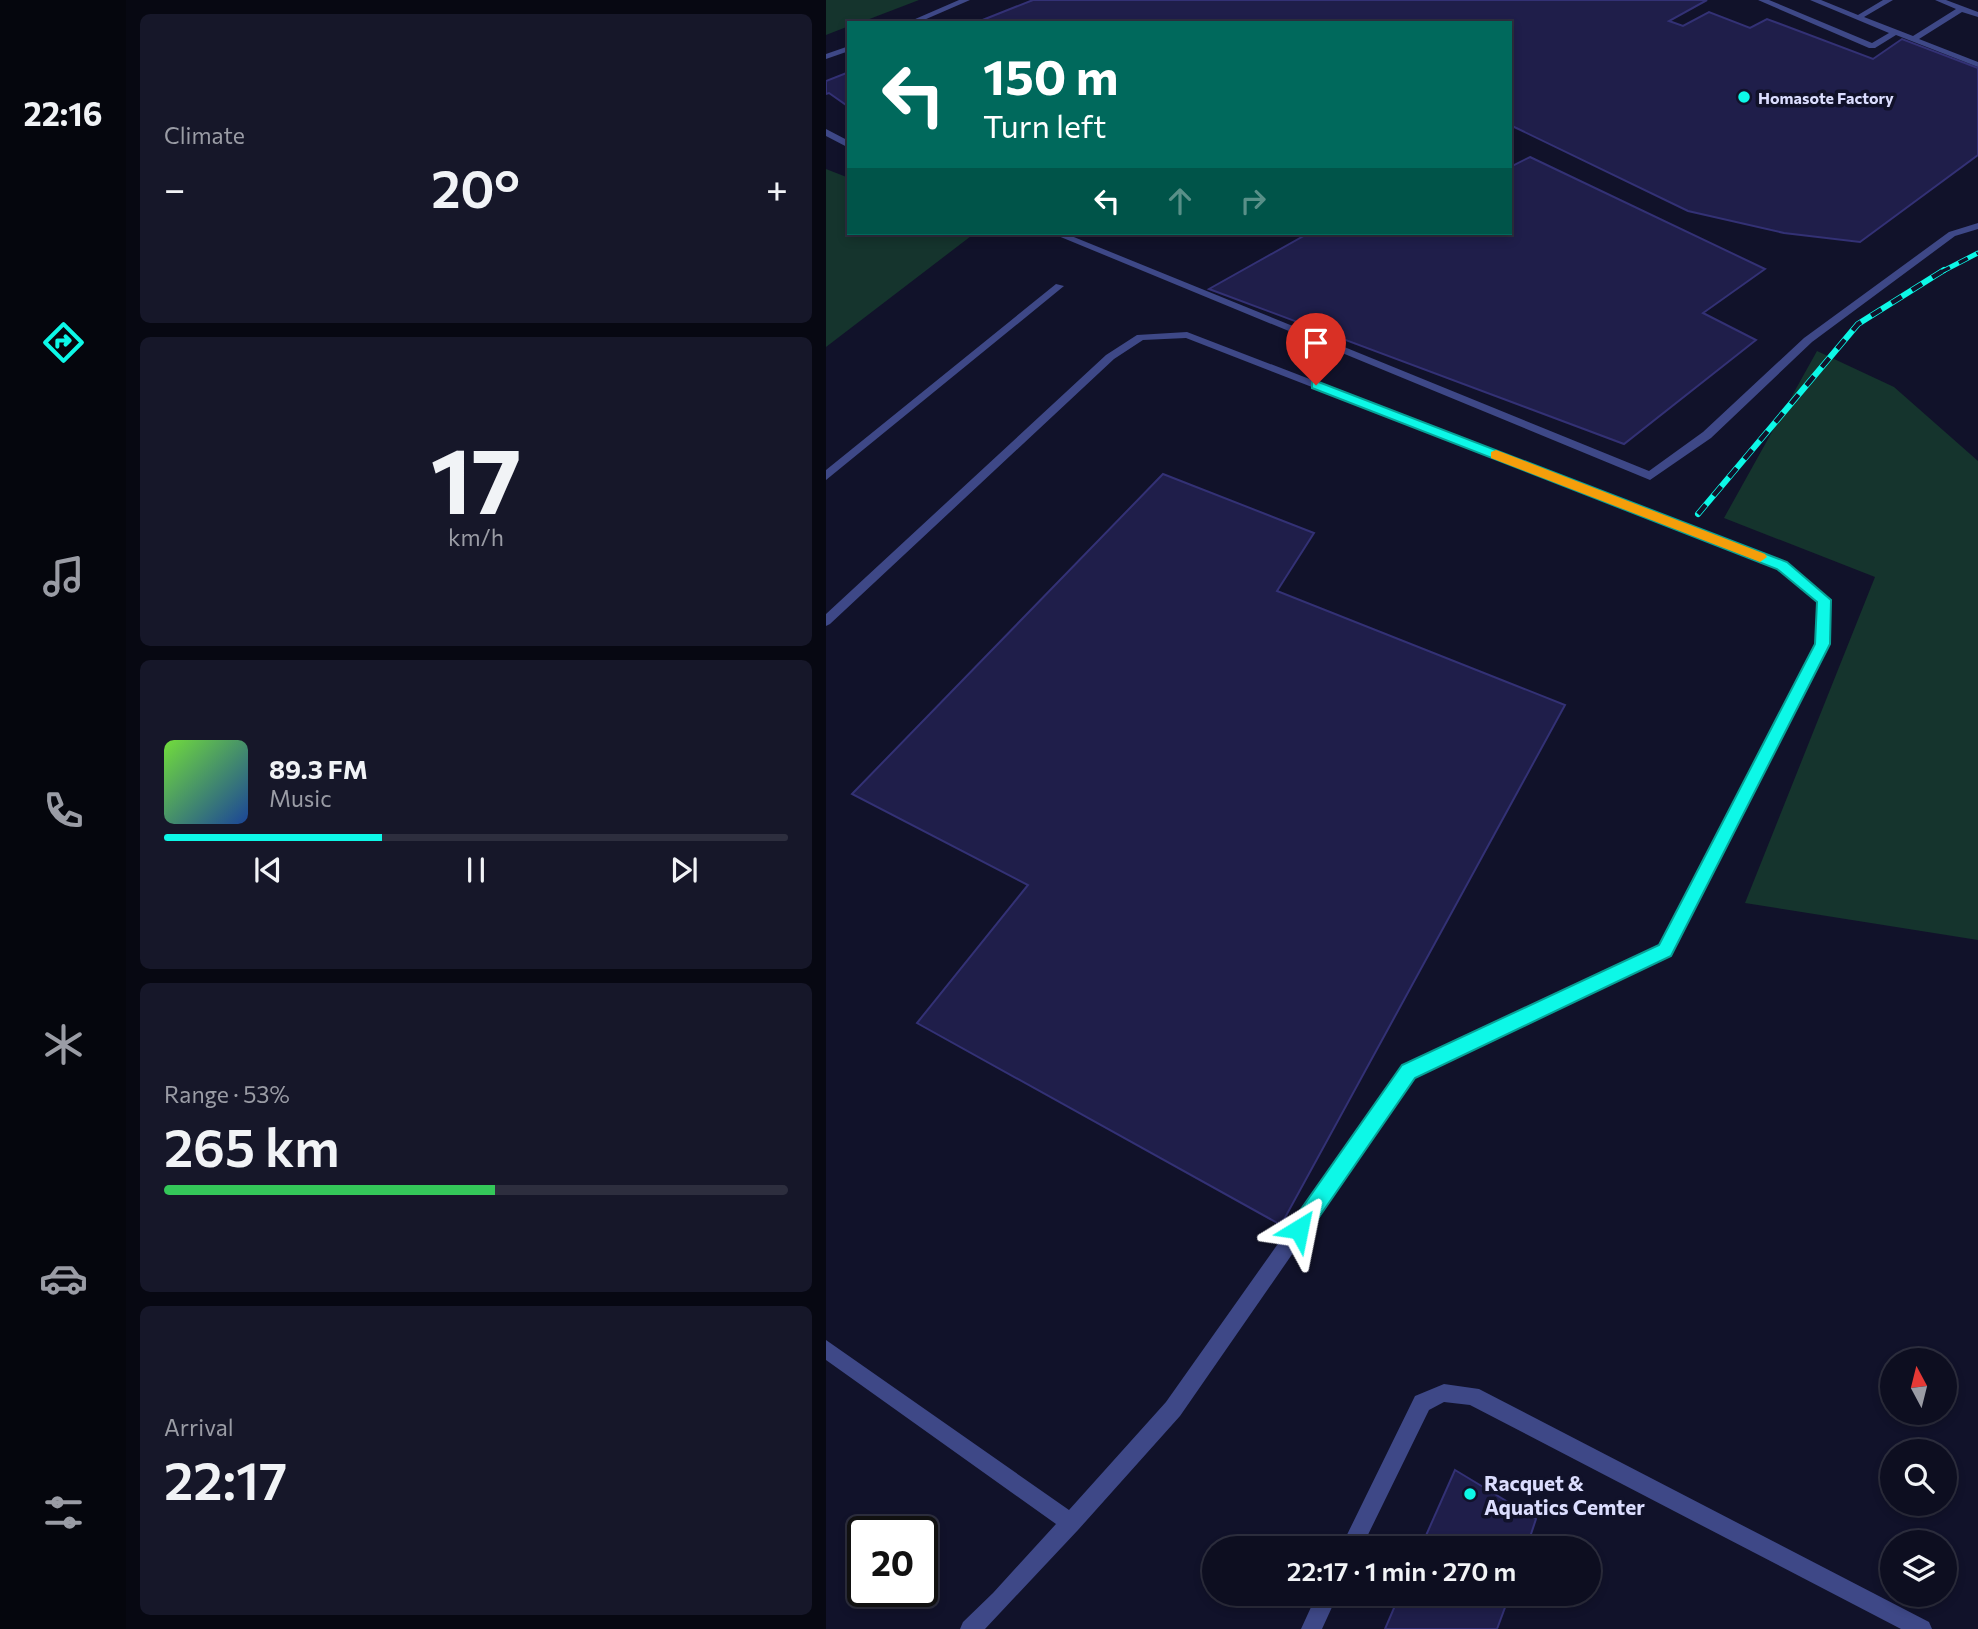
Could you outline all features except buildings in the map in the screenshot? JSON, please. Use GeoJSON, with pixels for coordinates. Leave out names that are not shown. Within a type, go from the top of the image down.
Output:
{"type":"FeatureCollection","features":[{"type":"Feature","properties":{"kind":"lane"},"geometry":{"type":"LineString","coordinates":[[915,21],[966,0]]}},
{"type":"Feature","properties":{"kind":"lane"},"geometry":{"type":"LineString","coordinates":[[1762,0],[1872,46],[1896,32]]}},
{"type":"Feature","properties":{"kind":"lane"},"geometry":{"type":"LineString","coordinates":[[1814,0],[1976,62]]}},
{"type":"Feature","properties":{"kind":"lane"},"geometry":{"type":"LineString","coordinates":[[1859,17],[1889,0]]}},
{"type":"Feature","properties":{"kind":"lane"},"geometry":{"type":"LineString","coordinates":[[1938,0],[1978,15]]}},
{"type":"Feature","properties":{"kind":"lane"},"geometry":{"type":"LineString","coordinates":[[1914,39],[1961,9]]}},
{"type":"Feature","properties":{"kind":"lane"},"geometry":{"type":"LineString","coordinates":[[826,57],[847,49]]}},
{"type":"Feature","properties":{"kind":"lane"},"geometry":{"type":"LineString","coordinates":[[826,132],[847,144]]}},
{"type":"Feature","properties":{"kind":"lane"},"geometry":{"type":"LineString","coordinates":[[1061,235],[1650,476],[1707,435],[1808,340],[1952,234],[1978,226]]}},
{"type":"Feature","properties":{"kind":"lane"},"geometry":{"type":"LineString","coordinates":[[826,476],[1059,286]]}},
{"type":"Feature","properties":{"kind":"lane"},"geometry":{"type":"LineString","coordinates":[[826,621],[1110,357],[1141,337],[1187,335],[1782,565],[1824,600],[1822,644],[1665,950],[1409,1072],[1173,1409],[1071,1523],[970,1629]]}},
{"type":"Feature","properties":{"kind":"lane"},"geometry":{"type":"LineString","coordinates":[[826,1349],[1071,1523]]}},
{"type":"Feature","properties":{"kind":"lane"},"geometry":{"type":"LineString","coordinates":[[1356,1536],[1422,1403],[1444,1393],[1472,1396],[1922,1629]]}},
{"type":"Feature","properties":{"kind":"lane"},"geometry":{"type":"LineString","coordinates":[[1311,1629],[1322,1606]]}},
{"type":"Feature","properties":{"kind":"green space"},"geometry":{"type":"Polygon","coordinates":[[[826,0],[919,0],[864,21],[847,21],[847,27],[826,35],[826,0]]]}},
{"type":"Feature","properties":{"kind":"green space"},"geometry":{"type":"Polygon","coordinates":[[[826,169],[847,177],[847,235],[972,235],[826,347],[826,169]]]}},
{"type":"Feature","properties":{"kind":"green space"},"geometry":{"type":"Polygon","coordinates":[[[1817,351],[1894,387],[1978,461],[1978,940],[1745,903],[1875,577],[1724,518],[1817,351]]]}},
{"type":"Feature","properties":{"kind":"railway"},"geometry":{"type":"LineString","coordinates":[[1941,272],[1978,253]]}},
{"type":"Feature","properties":{"kind":"railway"},"geometry":{"type":"LineString","coordinates":[[1698,514],[1858,324],[1944,270]]}},
{"type":"Feature","properties":{"kind":"slow traffic"},"geometry":{"type":"LineString","coordinates":[[1496,455],[1760,557]]}},
{"type":"Feature","properties":{"kind":"place","name":"Homasote Factory"},"geometry":{"type":"Point","coordinates":[1744,97]}},
{"type":"Feature","properties":{"kind":"place","name":"Racquet & Aquatics Cemter"},"geometry":{"type":"Point","coordinates":[1470,1494]}},
{"type":"Feature","properties":{"kind":"route"},"geometry":{"type":"LineString","coordinates":[[1299,1229],[1409,1072],[1665,950],[1822,644],[1824,600],[1782,565],[1316,385]]}}]}
